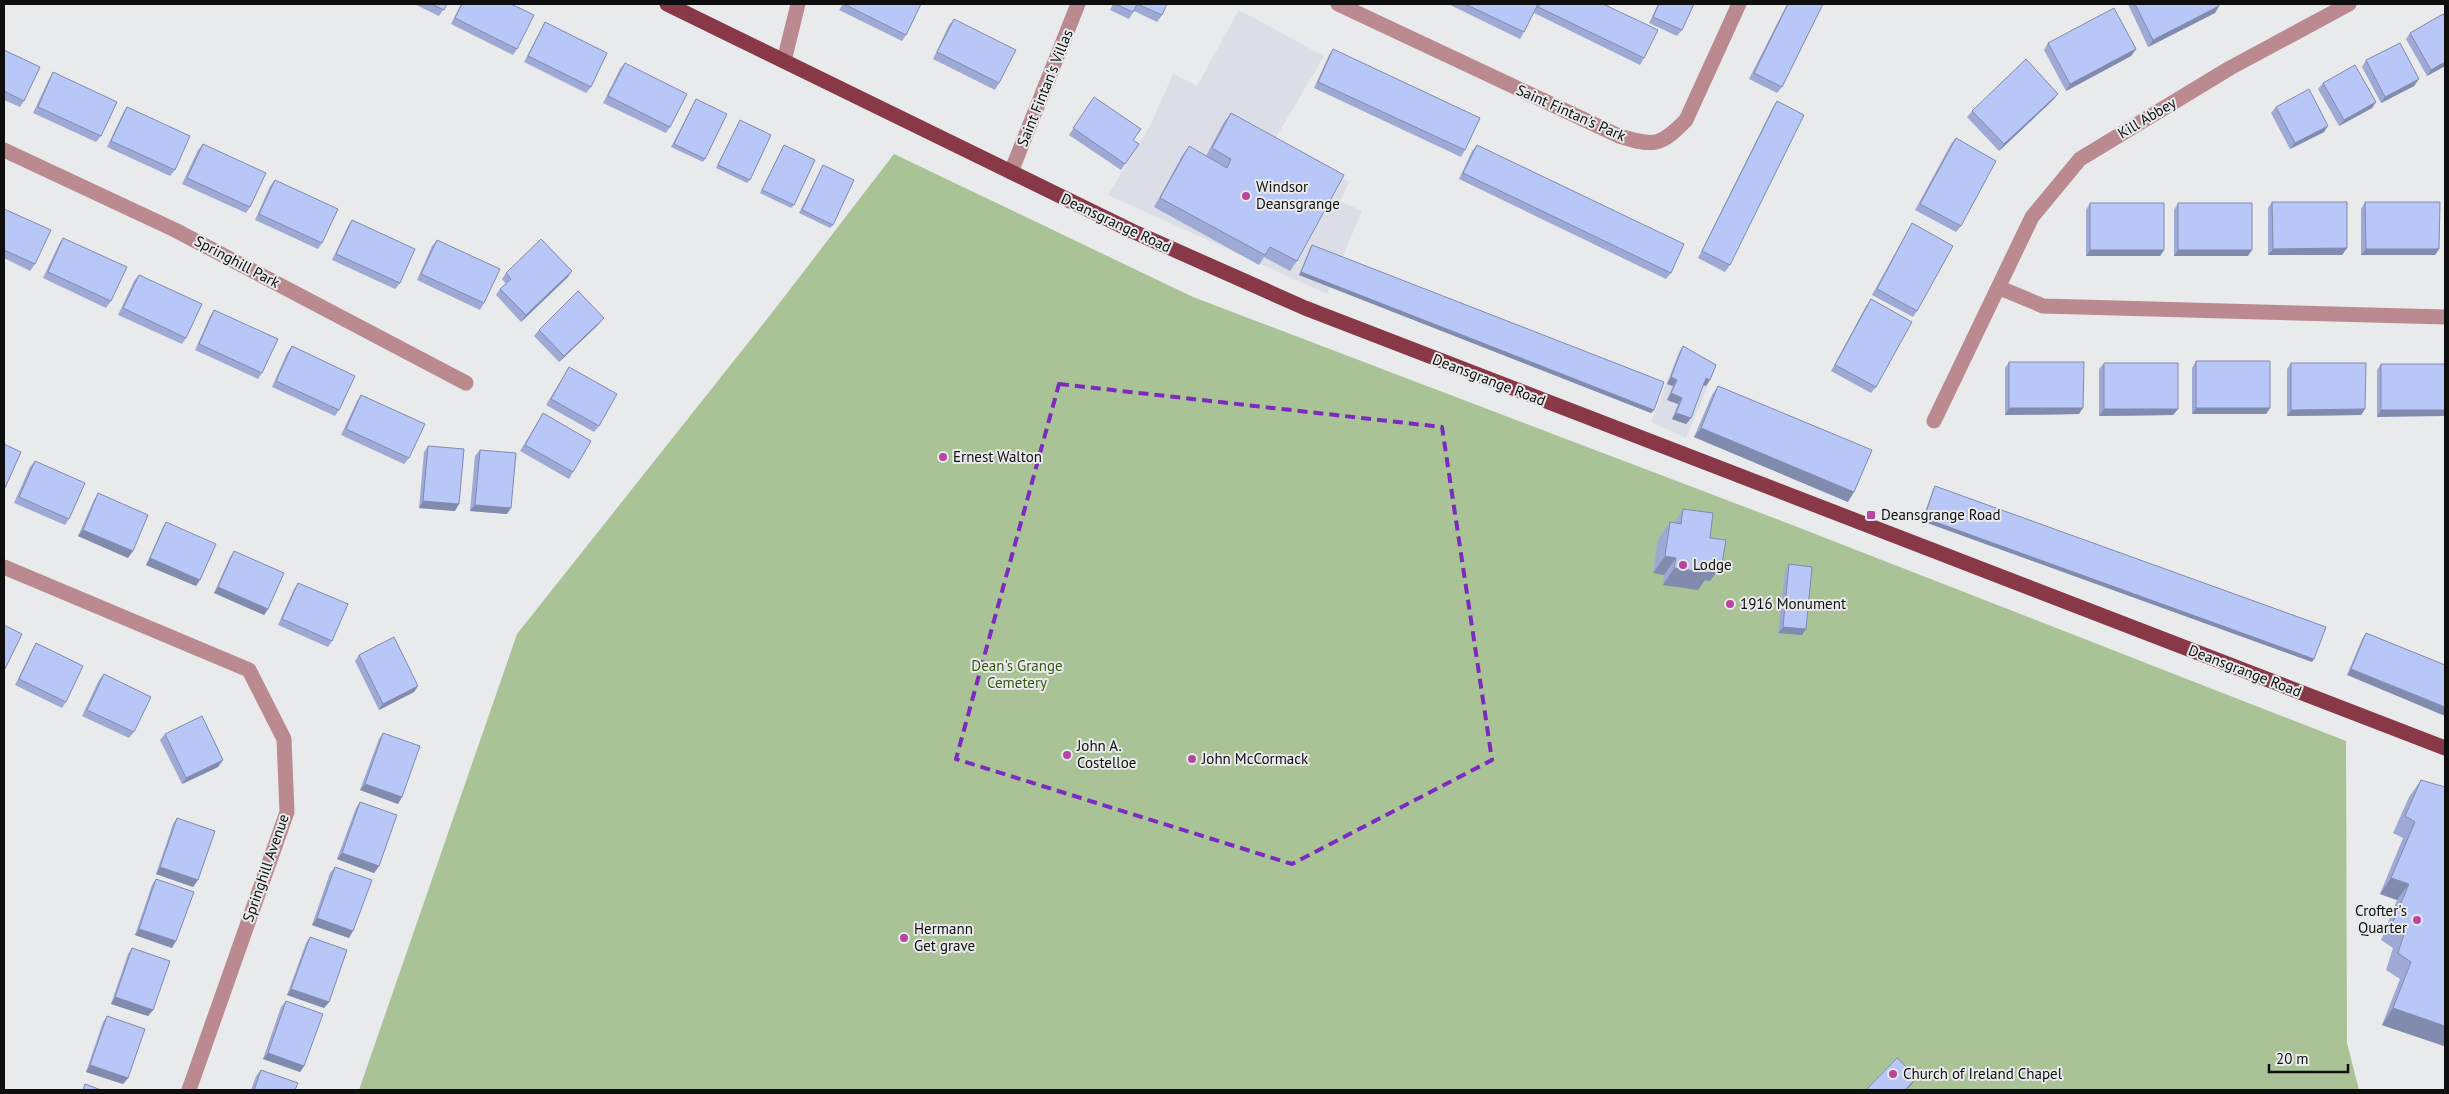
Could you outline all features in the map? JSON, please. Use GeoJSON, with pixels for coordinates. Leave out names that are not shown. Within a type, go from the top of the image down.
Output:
{"type":"FeatureCollection","features":[{"type":"Feature","properties":{"kind":"main road","name":"Deansgrange Road"},"geometry":{"type":"LineString","coordinates":[[667,4],[1197,261],[1358,330],[2445,748]]}},
{"type":"Feature","properties":{"kind":"street"},"geometry":{"type":"LineString","coordinates":[[784,61],[798,4]]}},
{"type":"Feature","properties":{"kind":"street","name":"Saint Fintan's Villas"},"geometry":{"type":"LineString","coordinates":[[1011,172],[1078,4]]}},
{"type":"Feature","properties":{"kind":"street","name":"Saint Fintan's Park"},"geometry":{"type":"LineString","coordinates":[[1338,4],[1619,136],[1638,142],[1658,143],[1673,133],[1686,120],[1740,4]]}},
{"type":"Feature","properties":{"kind":"street","name":"Kill Abbey"},"geometry":{"type":"LineString","coordinates":[[1934,421],[2000,288],[2032,217],[2080,159],[2230,68],[2349,4]]}},
{"type":"Feature","properties":{"kind":"street","name":"Springhill Park"},"geometry":{"type":"LineString","coordinates":[[4,150],[176,230],[466,383]]}},
{"type":"Feature","properties":{"kind":"street"},"geometry":{"type":"LineString","coordinates":[[2000,288],[2043,306],[2445,317]]}},
{"type":"Feature","properties":{"kind":"street","name":"Springhill Avenue"},"geometry":{"type":"LineString","coordinates":[[4,567],[249,670],[284,739],[287,812],[188,1090]]}},
{"type":"Feature","properties":{"kind":"highlighted area"},"geometry":{"type":"Polygon","coordinates":[[[1059,384],[1442,427],[1492,760],[1292,864],[956,759],[1059,384]]]}},
{"type":"Feature","properties":{"kind":"shaded area"},"geometry":{"type":"Polygon","coordinates":[[[1239,10],[1324,56],[1274,141],[1349,182],[1340,201],[1362,211],[1327,294],[1108,195],[1151,124],[1173,74],[1197,86],[1239,10]]]}},
{"type":"Feature","properties":{"kind":"shaded area"},"geometry":{"type":"Polygon","coordinates":[[[1681,346],[1717,364],[1686,438],[1651,422],[1681,346]]]}},
{"type":"Feature","properties":{"kind":"green space","name":"Dean's Grange Cemetery"},"geometry":{"type":"Polygon","coordinates":[[[894,154],[1193,297],[1774,518],[2346,741],[2347,1043],[2359,1090],[359,1090],[517,634],[771,314],[894,154]]]}},
{"type":"Feature","properties":{"kind":"building"},"geometry":{"type":"Polygon","coordinates":[[[431,4],[447,4],[444,10],[431,4]]]}},
{"type":"Feature","properties":{"kind":"building"},"geometry":{"type":"Polygon","coordinates":[[[462,4],[511,4],[534,15],[517,49],[455,18],[462,4]]]}},
{"type":"Feature","properties":{"kind":"building"},"geometry":{"type":"Polygon","coordinates":[[[844,4],[921,4],[906,35],[844,4]]]}},
{"type":"Feature","properties":{"kind":"building"},"geometry":{"type":"Polygon","coordinates":[[[1115,4],[1137,4],[1133,12],[1115,4]]]}},
{"type":"Feature","properties":{"kind":"building"},"geometry":{"type":"Polygon","coordinates":[[[1137,4],[1167,4],[1162,15],[1137,4]]]}},
{"type":"Feature","properties":{"kind":"building"},"geometry":{"type":"Polygon","coordinates":[[[1465,4],[1538,4],[1524,32],[1465,4]]]}},
{"type":"Feature","properties":{"kind":"building"},"geometry":{"type":"Polygon","coordinates":[[[1540,4],[1603,4],[1658,30],[1644,58],[1538,7],[1540,4]]]}},
{"type":"Feature","properties":{"kind":"building"},"geometry":{"type":"Polygon","coordinates":[[[1659,4],[1694,4],[1682,30],[1653,17],[1659,4]]]}},
{"type":"Feature","properties":{"kind":"building"},"geometry":{"type":"Polygon","coordinates":[[[1788,4],[1823,4],[1782,87],[1754,73],[1788,4]]]}},
{"type":"Feature","properties":{"kind":"building"},"geometry":{"type":"Polygon","coordinates":[[[2135,4],[2218,4],[2219,6],[2153,40],[2135,4]]]}},
{"type":"Feature","properties":{"kind":"building"},"geometry":{"type":"Polygon","coordinates":[[[2114,8],[2136,49],[2070,84],[2048,43],[2114,8]]]}},
{"type":"Feature","properties":{"kind":"building"},"geometry":{"type":"Polygon","coordinates":[[[2443,14],[2445,18],[2445,62],[2431,70],[2410,33],[2443,14]]]}},
{"type":"Feature","properties":{"kind":"building"},"geometry":{"type":"Polygon","coordinates":[[[954,19],[1016,50],[999,83],[937,52],[954,19]]]}},
{"type":"Feature","properties":{"kind":"building"},"geometry":{"type":"Polygon","coordinates":[[[545,22],[607,53],[591,87],[528,56],[545,22]]]}},
{"type":"Feature","properties":{"kind":"building"},"geometry":{"type":"Polygon","coordinates":[[[2400,43],[2419,79],[2385,97],[2366,60],[2400,43]]]}},
{"type":"Feature","properties":{"kind":"building"},"geometry":{"type":"Polygon","coordinates":[[[1333,49],[1480,118],[1465,150],[1318,82],[1333,49]]]}},
{"type":"Feature","properties":{"kind":"building"},"geometry":{"type":"Polygon","coordinates":[[[4,50],[40,67],[24,101],[4,91],[4,50]]]}},
{"type":"Feature","properties":{"kind":"building"},"geometry":{"type":"Polygon","coordinates":[[[2026,59],[2058,94],[2004,144],[1972,111],[2026,59]]]}},
{"type":"Feature","properties":{"kind":"building"},"geometry":{"type":"Polygon","coordinates":[[[625,63],[687,94],[670,127],[608,96],[625,63]]]}},
{"type":"Feature","properties":{"kind":"building"},"geometry":{"type":"Polygon","coordinates":[[[2355,65],[2376,102],[2344,120],[2323,83],[2355,65]]]}},
{"type":"Feature","properties":{"kind":"building"},"geometry":{"type":"Polygon","coordinates":[[[53,72],[117,102],[101,136],[38,107],[53,72]]]}},
{"type":"Feature","properties":{"kind":"building"},"geometry":{"type":"Polygon","coordinates":[[[2309,89],[2328,126],[2295,143],[2276,107],[2309,89]]]}},
{"type":"Feature","properties":{"kind":"building"},"geometry":{"type":"Polygon","coordinates":[[[1094,97],[1141,129],[1133,140],[1139,144],[1125,164],[1073,128],[1094,97]]]}},
{"type":"Feature","properties":{"kind":"building"},"geometry":{"type":"Polygon","coordinates":[[[696,99],[727,114],[705,159],[674,144],[696,99]]]}},
{"type":"Feature","properties":{"kind":"building"},"geometry":{"type":"Polygon","coordinates":[[[1777,101],[1804,115],[1730,265],[1702,251],[1777,101]]]}},
{"type":"Feature","properties":{"kind":"building"},"geometry":{"type":"Polygon","coordinates":[[[127,107],[190,136],[175,170],[111,141],[127,107]]]}},
{"type":"Feature","properties":{"kind":"building","name":"Windsor Deansgrange"},"geometry":{"type":"Polygon","coordinates":[[[1231,113],[1344,175],[1297,261],[1270,247],[1265,255],[1160,198],[1189,146],[1227,168],[1231,159],[1212,148],[1231,113]]]}},
{"type":"Feature","properties":{"kind":"building"},"geometry":{"type":"Polygon","coordinates":[[[740,120],[771,135],[750,180],[718,165],[740,120]]]}},
{"type":"Feature","properties":{"kind":"building"},"geometry":{"type":"Polygon","coordinates":[[[1956,138],[1996,161],[1961,226],[1920,204],[1956,138]]]}},
{"type":"Feature","properties":{"kind":"building"},"geometry":{"type":"Polygon","coordinates":[[[203,144],[266,173],[250,207],[187,178],[203,144]]]}},
{"type":"Feature","properties":{"kind":"building"},"geometry":{"type":"Polygon","coordinates":[[[784,145],[815,160],[794,205],[762,190],[784,145]]]}},
{"type":"Feature","properties":{"kind":"building"},"geometry":{"type":"Polygon","coordinates":[[[1477,145],[1684,244],[1671,273],[1463,173],[1477,145]]]}},
{"type":"Feature","properties":{"kind":"building"},"geometry":{"type":"Polygon","coordinates":[[[823,165],[854,180],[833,225],[802,210],[823,165]]]}},
{"type":"Feature","properties":{"kind":"building"},"geometry":{"type":"Polygon","coordinates":[[[275,180],[338,209],[322,243],[259,214],[275,180]]]}},
{"type":"Feature","properties":{"kind":"building"},"geometry":{"type":"Polygon","coordinates":[[[2272,202],[2347,202],[2347,248],[2273,249],[2272,202]]]}},
{"type":"Feature","properties":{"kind":"building"},"geometry":{"type":"Polygon","coordinates":[[[2365,202],[2440,202],[2439,249],[2366,249],[2365,202]]]}},
{"type":"Feature","properties":{"kind":"building"},"geometry":{"type":"Polygon","coordinates":[[[2090,203],[2164,203],[2164,250],[2090,250],[2090,203]]]}},
{"type":"Feature","properties":{"kind":"building"},"geometry":{"type":"Polygon","coordinates":[[[2178,203],[2252,203],[2252,250],[2178,250],[2178,203]]]}},
{"type":"Feature","properties":{"kind":"building"},"geometry":{"type":"Polygon","coordinates":[[[4,209],[51,230],[35,264],[4,250],[4,209]]]}},
{"type":"Feature","properties":{"kind":"building"},"geometry":{"type":"Polygon","coordinates":[[[352,220],[415,249],[400,283],[336,254],[352,220]]]}},
{"type":"Feature","properties":{"kind":"building"},"geometry":{"type":"Polygon","coordinates":[[[1912,223],[1953,246],[1917,311],[1877,289],[1912,223]]]}},
{"type":"Feature","properties":{"kind":"building"},"geometry":{"type":"Polygon","coordinates":[[[63,238],[127,267],[111,301],[48,272],[63,238]]]}},
{"type":"Feature","properties":{"kind":"building"},"geometry":{"type":"Polygon","coordinates":[[[541,239],[572,271],[526,315],[500,289],[511,279],[506,273],[541,239]]]}},
{"type":"Feature","properties":{"kind":"building"},"geometry":{"type":"Polygon","coordinates":[[[437,240],[500,269],[484,303],[421,274],[437,240]]]}},
{"type":"Feature","properties":{"kind":"building"},"geometry":{"type":"Polygon","coordinates":[[[1312,245],[1664,382],[1654,410],[1301,272],[1312,245]]]}},
{"type":"Feature","properties":{"kind":"building"},"geometry":{"type":"Polygon","coordinates":[[[139,275],[202,304],[186,338],[123,308],[139,275]]]}},
{"type":"Feature","properties":{"kind":"building"},"geometry":{"type":"Polygon","coordinates":[[[578,291],[604,318],[564,356],[539,330],[578,291]]]}},
{"type":"Feature","properties":{"kind":"building"},"geometry":{"type":"Polygon","coordinates":[[[1871,299],[1912,322],[1876,387],[1835,365],[1871,299]]]}},
{"type":"Feature","properties":{"kind":"building"},"geometry":{"type":"Polygon","coordinates":[[[214,310],[278,339],[262,373],[199,344],[214,310]]]}},
{"type":"Feature","properties":{"kind":"building"},"geometry":{"type":"Polygon","coordinates":[[[292,346],[355,376],[339,410],[276,381],[292,346]]]}},
{"type":"Feature","properties":{"kind":"building"},"geometry":{"type":"Polygon","coordinates":[[[1683,346],[1716,365],[1710,380],[1706,378],[1691,418],[1676,413],[1682,398],[1671,393],[1677,380],[1671,377],[1683,346]]]}},
{"type":"Feature","properties":{"kind":"building"},"geometry":{"type":"Polygon","coordinates":[[[2196,361],[2270,361],[2270,408],[2196,408],[2196,361]]]}},
{"type":"Feature","properties":{"kind":"building"},"geometry":{"type":"Polygon","coordinates":[[[2009,362],[2084,362],[2083,408],[2009,408],[2009,362]]]}},
{"type":"Feature","properties":{"kind":"building"},"geometry":{"type":"Polygon","coordinates":[[[2104,363],[2178,363],[2178,409],[2104,409],[2104,363]]]}},
{"type":"Feature","properties":{"kind":"building"},"geometry":{"type":"Polygon","coordinates":[[[2291,363],[2366,363],[2365,409],[2291,410],[2291,363]]]}},
{"type":"Feature","properties":{"kind":"building"},"geometry":{"type":"Polygon","coordinates":[[[2381,364],[2445,364],[2445,410],[2381,410],[2381,364]]]}},
{"type":"Feature","properties":{"kind":"building"},"geometry":{"type":"Polygon","coordinates":[[[569,367],[617,394],[599,426],[551,399],[569,367]]]}},
{"type":"Feature","properties":{"kind":"building"},"geometry":{"type":"Polygon","coordinates":[[[1718,386],[1872,450],[1854,492],[1701,428],[1718,386]]]}},
{"type":"Feature","properties":{"kind":"building"},"geometry":{"type":"Polygon","coordinates":[[[361,395],[425,424],[409,458],[346,429],[361,395]]]}},
{"type":"Feature","properties":{"kind":"building"},"geometry":{"type":"Polygon","coordinates":[[[543,413],[591,441],[573,472],[525,445],[543,413]]]}},
{"type":"Feature","properties":{"kind":"building"},"geometry":{"type":"Polygon","coordinates":[[[4,444],[21,452],[5,488],[4,487],[4,444]]]}},
{"type":"Feature","properties":{"kind":"building"},"geometry":{"type":"Polygon","coordinates":[[[428,446],[464,449],[459,504],[423,501],[428,446]]]}},
{"type":"Feature","properties":{"kind":"building"},"geometry":{"type":"Polygon","coordinates":[[[480,450],[516,453],[511,508],[475,505],[480,450]]]}},
{"type":"Feature","properties":{"kind":"building"},"geometry":{"type":"Polygon","coordinates":[[[35,461],[85,483],[69,519],[19,497],[35,461]]]}},
{"type":"Feature","properties":{"kind":"building"},"geometry":{"type":"Polygon","coordinates":[[[1935,486],[2326,627],[2314,659],[1924,518],[1935,486]]]}},
{"type":"Feature","properties":{"kind":"building"},"geometry":{"type":"Polygon","coordinates":[[[98,493],[148,515],[133,551],[83,530],[98,493]]]}},
{"type":"Feature","properties":{"kind":"building"},"geometry":{"type":"Polygon","coordinates":[[[1683,509],[1713,513],[1710,538],[1726,540],[1722,564],[1711,562],[1709,573],[1674,568],[1676,558],[1665,556],[1670,522],[1681,524],[1683,509]]]}},
{"type":"Feature","properties":{"kind":"building"},"geometry":{"type":"Polygon","coordinates":[[[166,522],[216,544],[200,580],[150,558],[166,522]]]}},
{"type":"Feature","properties":{"kind":"building"},"geometry":{"type":"Polygon","coordinates":[[[234,551],[284,573],[268,609],[218,587],[234,551]]]}},
{"type":"Feature","properties":{"kind":"building"},"geometry":{"type":"Polygon","coordinates":[[[1789,564],[1812,567],[1806,629],[1783,627],[1789,564]]]}},
{"type":"Feature","properties":{"kind":"building"},"geometry":{"type":"Polygon","coordinates":[[[298,583],[348,604],[332,641],[282,619],[298,583]]]}},
{"type":"Feature","properties":{"kind":"building"},"geometry":{"type":"Polygon","coordinates":[[[4,625],[22,634],[5,669],[4,669],[4,625]]]}},
{"type":"Feature","properties":{"kind":"building"},"geometry":{"type":"Polygon","coordinates":[[[2366,633],[2445,665],[2445,707],[2351,669],[2366,633]]]}},
{"type":"Feature","properties":{"kind":"building"},"geometry":{"type":"Polygon","coordinates":[[[394,637],[418,686],[383,704],[359,655],[394,637]]]}},
{"type":"Feature","properties":{"kind":"building"},"geometry":{"type":"Polygon","coordinates":[[[36,643],[83,666],[66,702],[19,679],[36,643]]]}},
{"type":"Feature","properties":{"kind":"building"},"geometry":{"type":"Polygon","coordinates":[[[104,674],[151,697],[134,732],[87,710],[104,674]]]}},
{"type":"Feature","properties":{"kind":"building"},"geometry":{"type":"Polygon","coordinates":[[[202,716],[223,760],[186,778],[165,734],[202,716]]]}},
{"type":"Feature","properties":{"kind":"building"},"geometry":{"type":"Polygon","coordinates":[[[383,733],[420,746],[402,797],[365,784],[383,733]]]}},
{"type":"Feature","properties":{"kind":"building","name":"Crofter's Quarter"},"geometry":{"type":"Polygon","coordinates":[[[2421,780],[2445,787],[2445,1026],[2393,1008],[2411,962],[2398,953],[2405,931],[2392,924],[2409,884],[2391,878],[2415,822],[2405,816],[2421,780]]]}},
{"type":"Feature","properties":{"kind":"building"},"geometry":{"type":"Polygon","coordinates":[[[360,802],[397,815],[379,866],[342,853],[360,802]]]}},
{"type":"Feature","properties":{"kind":"building"},"geometry":{"type":"Polygon","coordinates":[[[177,818],[215,831],[198,880],[160,867],[177,818]]]}},
{"type":"Feature","properties":{"kind":"building"},"geometry":{"type":"Polygon","coordinates":[[[335,867],[372,880],[353,931],[317,918],[335,867]]]}},
{"type":"Feature","properties":{"kind":"building"},"geometry":{"type":"Polygon","coordinates":[[[156,879],[194,892],[176,941],[139,929],[156,879]]]}},
{"type":"Feature","properties":{"kind":"building"},"geometry":{"type":"Polygon","coordinates":[[[310,937],[347,950],[329,1002],[291,989],[310,937]]]}},
{"type":"Feature","properties":{"kind":"building"},"geometry":{"type":"Polygon","coordinates":[[[132,948],[170,961],[153,1010],[115,997],[132,948]]]}},
{"type":"Feature","properties":{"kind":"building"},"geometry":{"type":"Polygon","coordinates":[[[286,1001],[323,1014],[304,1066],[268,1053],[286,1001]]]}},
{"type":"Feature","properties":{"kind":"building"},"geometry":{"type":"Polygon","coordinates":[[[107,1016],[145,1029],[128,1078],[90,1065],[107,1016]]]}},
{"type":"Feature","properties":{"kind":"building","name":"Church of Ireland Chapel"},"geometry":{"type":"Polygon","coordinates":[[[1897,1058],[1917,1077],[1905,1090],[1866,1090],[1897,1058]]]}},
{"type":"Feature","properties":{"kind":"building"},"geometry":{"type":"Polygon","coordinates":[[[261,1070],[298,1083],[295,1090],[254,1090],[261,1070]]]}},
{"type":"Feature","properties":{"kind":"building"},"geometry":{"type":"Polygon","coordinates":[[[85,1084],[101,1090],[83,1090],[85,1084]]]}},
{"type":"Feature","properties":{"kind":"place","name":"Windsor Deansgrange"},"geometry":{"type":"Point","coordinates":[1246,196]}},
{"type":"Feature","properties":{"kind":"place","name":"Ernest Walton"},"geometry":{"type":"Point","coordinates":[943,457]}},
{"type":"Feature","properties":{"kind":"place","name":"Deansgrange Road"},"geometry":{"type":"Point","coordinates":[1871,515]}},
{"type":"Feature","properties":{"kind":"place","name":"Lodge"},"geometry":{"type":"Point","coordinates":[1683,565]}},
{"type":"Feature","properties":{"kind":"place","name":"1916 Monument"},"geometry":{"type":"Point","coordinates":[1730,604]}},
{"type":"Feature","properties":{"kind":"place","name":"John A. Costelloe"},"geometry":{"type":"Point","coordinates":[1067,755]}},
{"type":"Feature","properties":{"kind":"place","name":"John McCormack"},"geometry":{"type":"Point","coordinates":[1192,759]}},
{"type":"Feature","properties":{"kind":"place","name":"Crofter's Quarter"},"geometry":{"type":"Point","coordinates":[2417,920]}},
{"type":"Feature","properties":{"kind":"place","name":"Hermann Get grave"},"geometry":{"type":"Point","coordinates":[904,938]}},
{"type":"Feature","properties":{"kind":"place","name":"Church of Ireland Chapel"},"geometry":{"type":"Point","coordinates":[1893,1074]}}]}
